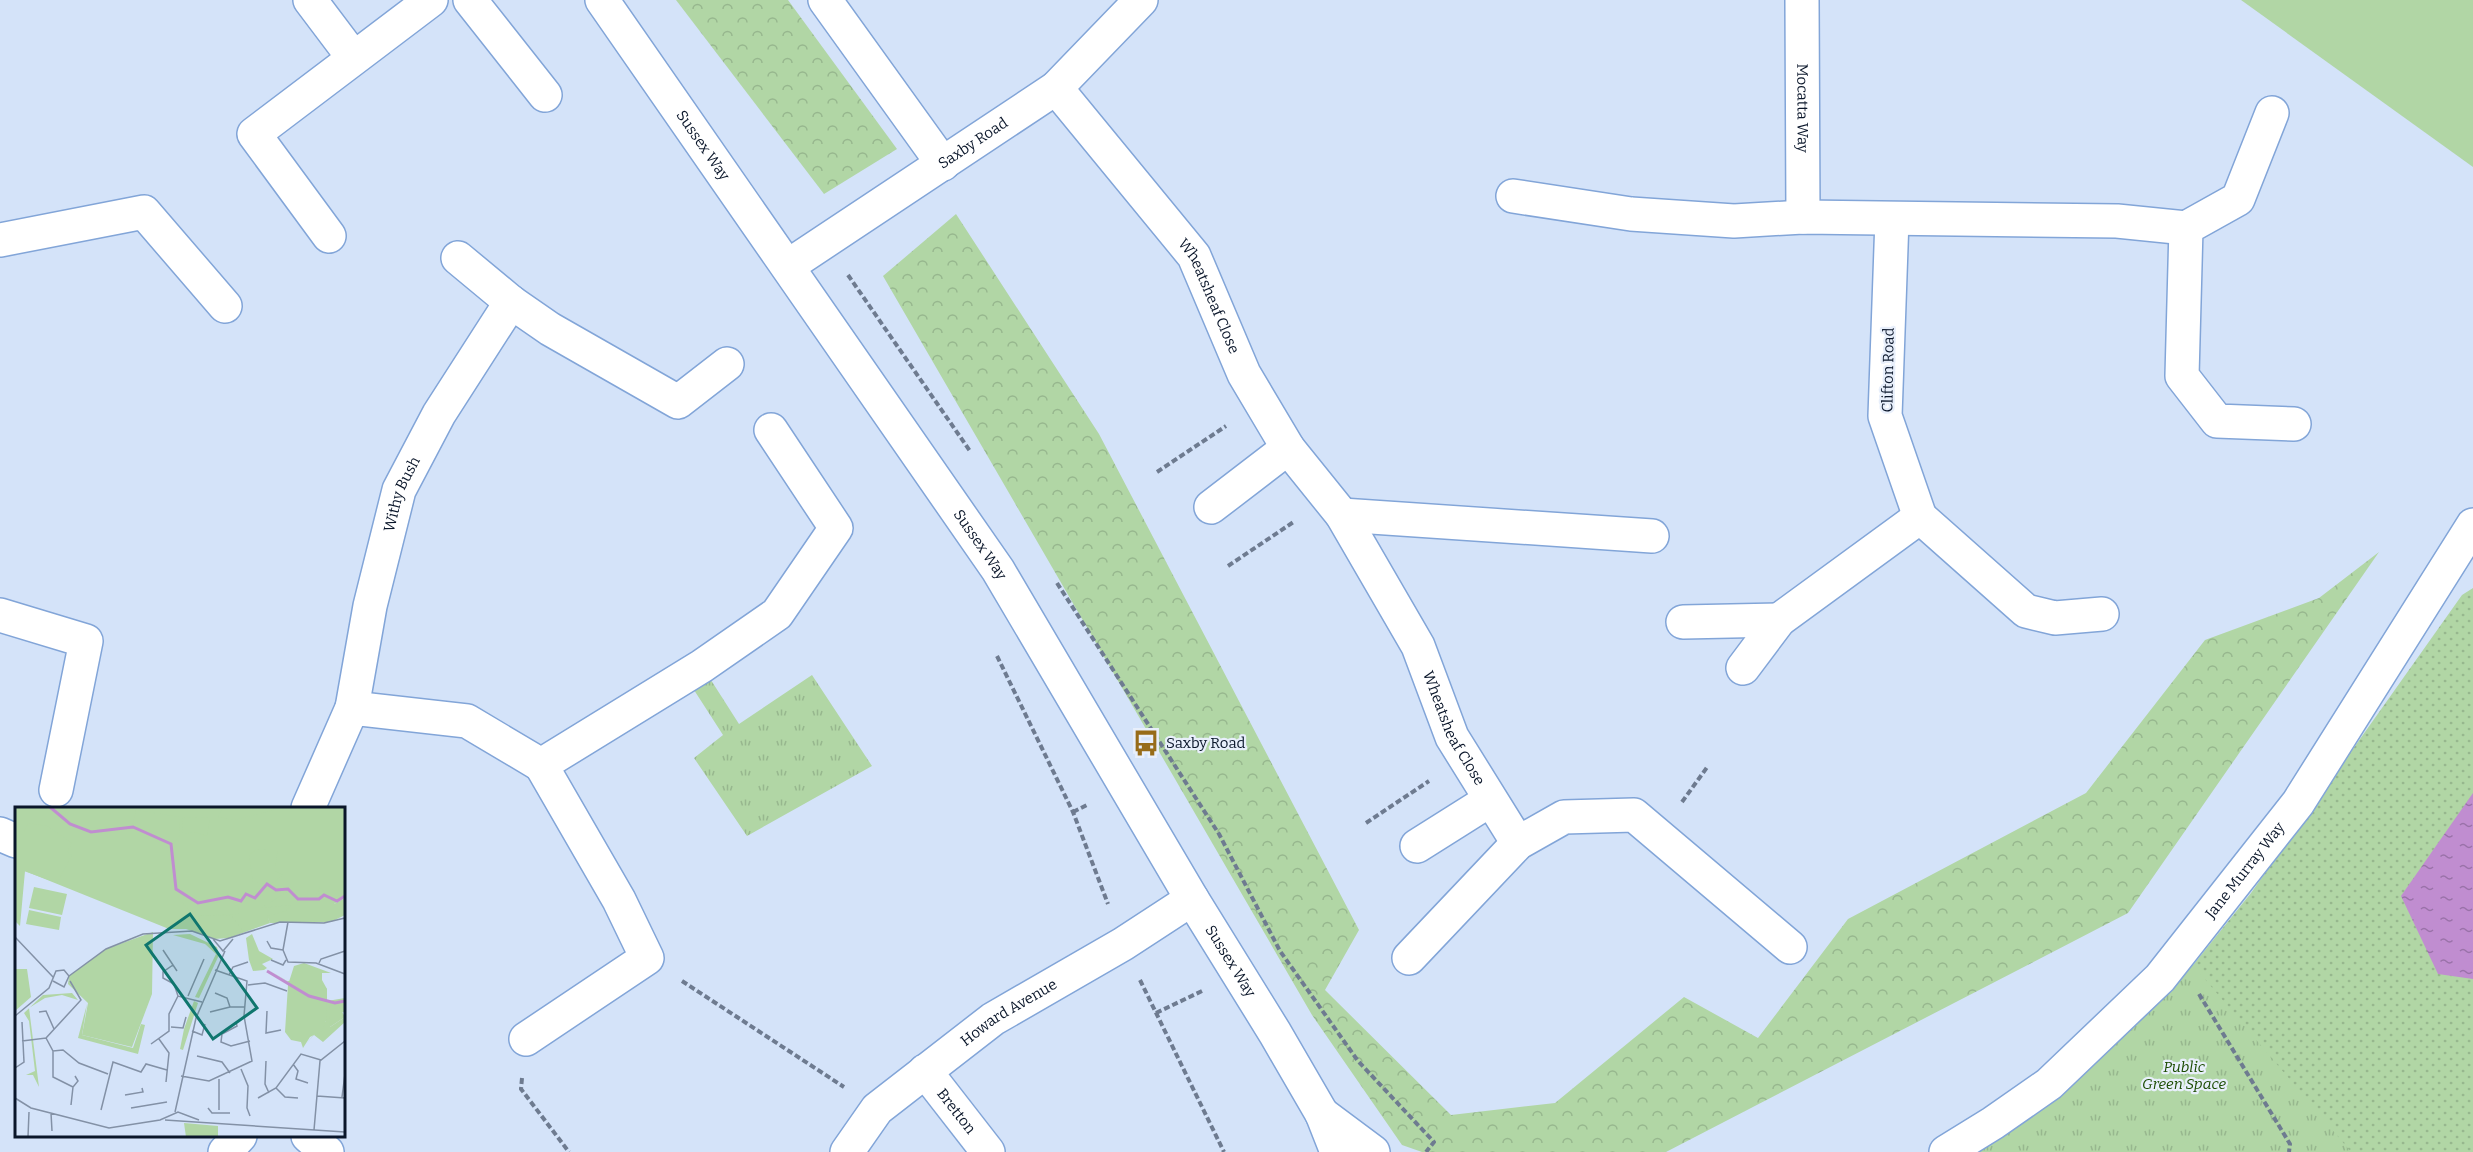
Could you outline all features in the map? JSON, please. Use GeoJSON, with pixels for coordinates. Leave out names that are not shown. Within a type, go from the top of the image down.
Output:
{"type":"FeatureCollection","features":[{"type":"Feature","properties":{"kind":"street"},"geometry":{"type":"LineString","coordinates":[[310,0],[353,57]]}},
{"type":"Feature","properties":{"kind":"street"},"geometry":{"type":"LineString","coordinates":[[329,236],[255,134],[353,57],[431,0]]}},
{"type":"Feature","properties":{"kind":"street"},"geometry":{"type":"LineString","coordinates":[[470,0],[545,96]]}},
{"type":"Feature","properties":{"kind":"street","name":"Sussex Way"},"geometry":{"type":"LineString","coordinates":[[602,0],[998,570],[1322,1114],[1337,1152]]}},
{"type":"Feature","properties":{"kind":"street"},"geometry":{"type":"LineString","coordinates":[[825,0],[943,164]]}},
{"type":"Feature","properties":{"kind":"street","name":"Saxby Road"},"geometry":{"type":"LineString","coordinates":[[788,266],[1056,88],[1141,0]]}},
{"type":"Feature","properties":{"kind":"street","name":"Mocatta Way"},"geometry":{"type":"LineString","coordinates":[[1802,0],[1803,217]]}},
{"type":"Feature","properties":{"kind":"street","name":"Wheatsheaf Close"},"geometry":{"type":"LineString","coordinates":[[1056,88],[1194,256],[1244,374],[1288,448],[1335,508],[1418,646],[1452,737],[1518,843]]}},
{"type":"Feature","properties":{"kind":"street"},"geometry":{"type":"LineString","coordinates":[[1513,196],[1631,214],[1734,221],[1803,217],[2117,221],[2186,228],[2238,199],[2272,113]]}},
{"type":"Feature","properties":{"kind":"street"},"geometry":{"type":"LineString","coordinates":[[0,240],[144,212],[225,306]]}},
{"type":"Feature","properties":{"kind":"street","name":"Clifton Road"},"geometry":{"type":"LineString","coordinates":[[1892,219],[1885,416],[1920,517]]}},
{"type":"Feature","properties":{"kind":"street"},"geometry":{"type":"LineString","coordinates":[[2186,228],[2182,376],[2217,421],[2294,424]]}},
{"type":"Feature","properties":{"kind":"street"},"geometry":{"type":"LineString","coordinates":[[458,258],[512,302],[550,329],[678,402],[727,364]]}},
{"type":"Feature","properties":{"kind":"street","name":"Withy Bush"},"geometry":{"type":"LineString","coordinates":[[308,807],[352,708],[370,606],[399,490],[439,414],[512,302]]}},
{"type":"Feature","properties":{"kind":"street"},"geometry":{"type":"LineString","coordinates":[[541,765],[702,666],[777,614],[836,528],[771,430]]}},
{"type":"Feature","properties":{"kind":"street"},"geometry":{"type":"LineString","coordinates":[[1211,507],[1288,448]]}},
{"type":"Feature","properties":{"kind":"street"},"geometry":{"type":"LineString","coordinates":[[1335,508],[1652,536]]}},
{"type":"Feature","properties":{"kind":"street"},"geometry":{"type":"LineString","coordinates":[[1743,668],[1779,620],[1920,517],[2026,611],[2055,618],[2102,614]]}},
{"type":"Feature","properties":{"kind":"street","name":"Jane Murray Way"},"geometry":{"type":"LineString","coordinates":[[1946,1152],[2049,1084],[2160,978],[2298,803],[2473,525]]}},
{"type":"Feature","properties":{"kind":"street"},"geometry":{"type":"LineString","coordinates":[[10,618],[86,641],[56,790]]}},
{"type":"Feature","properties":{"kind":"street"},"geometry":{"type":"LineString","coordinates":[[1683,622],[1779,620]]}},
{"type":"Feature","properties":{"kind":"street"},"geometry":{"type":"LineString","coordinates":[[352,708],[467,721],[541,765],[619,900],[647,958],[526,1039]]}},
{"type":"Feature","properties":{"kind":"street"},"geometry":{"type":"LineString","coordinates":[[1417,846],[1490,800]]}},
{"type":"Feature","properties":{"kind":"street"},"geometry":{"type":"LineString","coordinates":[[1409,958],[1518,843],[1564,817],[1634,815],[1790,946]]}},
{"type":"Feature","properties":{"kind":"street"},"geometry":{"type":"LineString","coordinates":[[0,834],[15,841]]}},
{"type":"Feature","properties":{"kind":"street","name":"Howard Avenue"},"geometry":{"type":"LineString","coordinates":[[847,1152],[877,1109],[993,1019],[1123,944],[1192,899]]}},
{"type":"Feature","properties":{"kind":"street","name":"Bretton"},"geometry":{"type":"LineString","coordinates":[[925,1071],[988,1152]]}},
{"type":"Feature","properties":{"kind":"street","name":"Sussex Way"},"geometry":{"type":"LineString","coordinates":[[1322,1114],[1373,1152]]}},
{"type":"Feature","properties":{"kind":"street"},"geometry":{"type":"LineString","coordinates":[[225,1152],[239,1137]]}},
{"type":"Feature","properties":{"kind":"street"},"geometry":{"type":"LineString","coordinates":[[309,1137],[327,1152]]}},
{"type":"Feature","properties":{"kind":"path"},"geometry":{"type":"LineString","coordinates":[[1156,472],[1260,402]]}},
{"type":"Feature","properties":{"kind":"path"},"geometry":{"type":"LineString","coordinates":[[1228,566],[1335,508]]}},
{"type":"Feature","properties":{"kind":"path"},"geometry":{"type":"LineString","coordinates":[[1170,757],[1219,834],[1280,951],[1358,1060],[1434,1142],[1426,1152]]}},
{"type":"Feature","properties":{"kind":"path"},"geometry":{"type":"LineString","coordinates":[[1366,823],[1464,757]]}},
{"type":"Feature","properties":{"kind":"path"},"geometry":{"type":"LineString","coordinates":[[1073,812],[1123,944],[1224,1152]]}},
{"type":"Feature","properties":{"kind":"path"},"geometry":{"type":"LineString","coordinates":[[2177,957],[2290,1144],[2289,1152]]}},
{"type":"Feature","properties":{"kind":"path"},"geometry":{"type":"LineString","coordinates":[[647,958],[877,1109]]}},
{"type":"Feature","properties":{"kind":"path"},"geometry":{"type":"LineString","coordinates":[[526,1039],[521,1089],[568,1152]]}},
{"type":"Feature","properties":{"kind":"green space"},"geometry":{"type":"Polygon","coordinates":[[[676,0],[788,0],[897,149],[824,194],[676,0]]]}},
{"type":"Feature","properties":{"kind":"green space"},"geometry":{"type":"Polygon","coordinates":[[[2241,0],[2473,0],[2473,167],[2241,0]]]}},
{"type":"Feature","properties":{"kind":"green space"},"geometry":{"type":"Polygon","coordinates":[[[956,214],[1099,434],[1359,930],[1325,990],[1451,1115],[1555,1103],[1684,997],[1758,1038],[1848,919],[2086,793],[2205,640],[2319,598],[2379,552],[2128,913],[1666,1152],[1422,1152],[1402,1145],[1312,1015],[883,276],[956,214]]]}},
{"type":"Feature","properties":{"kind":"green space"},"geometry":{"type":"Polygon","coordinates":[[[2473,588],[2473,1152],[1956,1152],[2136,1036],[2251,893],[2462,595],[2473,588]]]}},
{"type":"Feature","properties":{"kind":"green space"},"geometry":{"type":"Polygon","coordinates":[[[702,666],[739,724],[812,675],[872,766],[747,836],[694,758],[723,735],[685,676],[702,666]]]}},
{"type":"Feature","properties":{"kind":"green space","name":"Public Green Space"},"geometry":{"type":"Polygon","coordinates":[[[2193,965],[2351,1152],[1978,1152],[2193,965]]]}},
{"type":"Feature","properties":{"kind":"water"},"geometry":{"type":"Polygon","coordinates":[[[2473,793],[2473,979],[2438,974],[2401,896],[2473,793]]]}},
{"type":"Feature","properties":{"kind":"place","name":"Saxby Road"},"geometry":{"type":"Point","coordinates":[1146,743]}}]}
